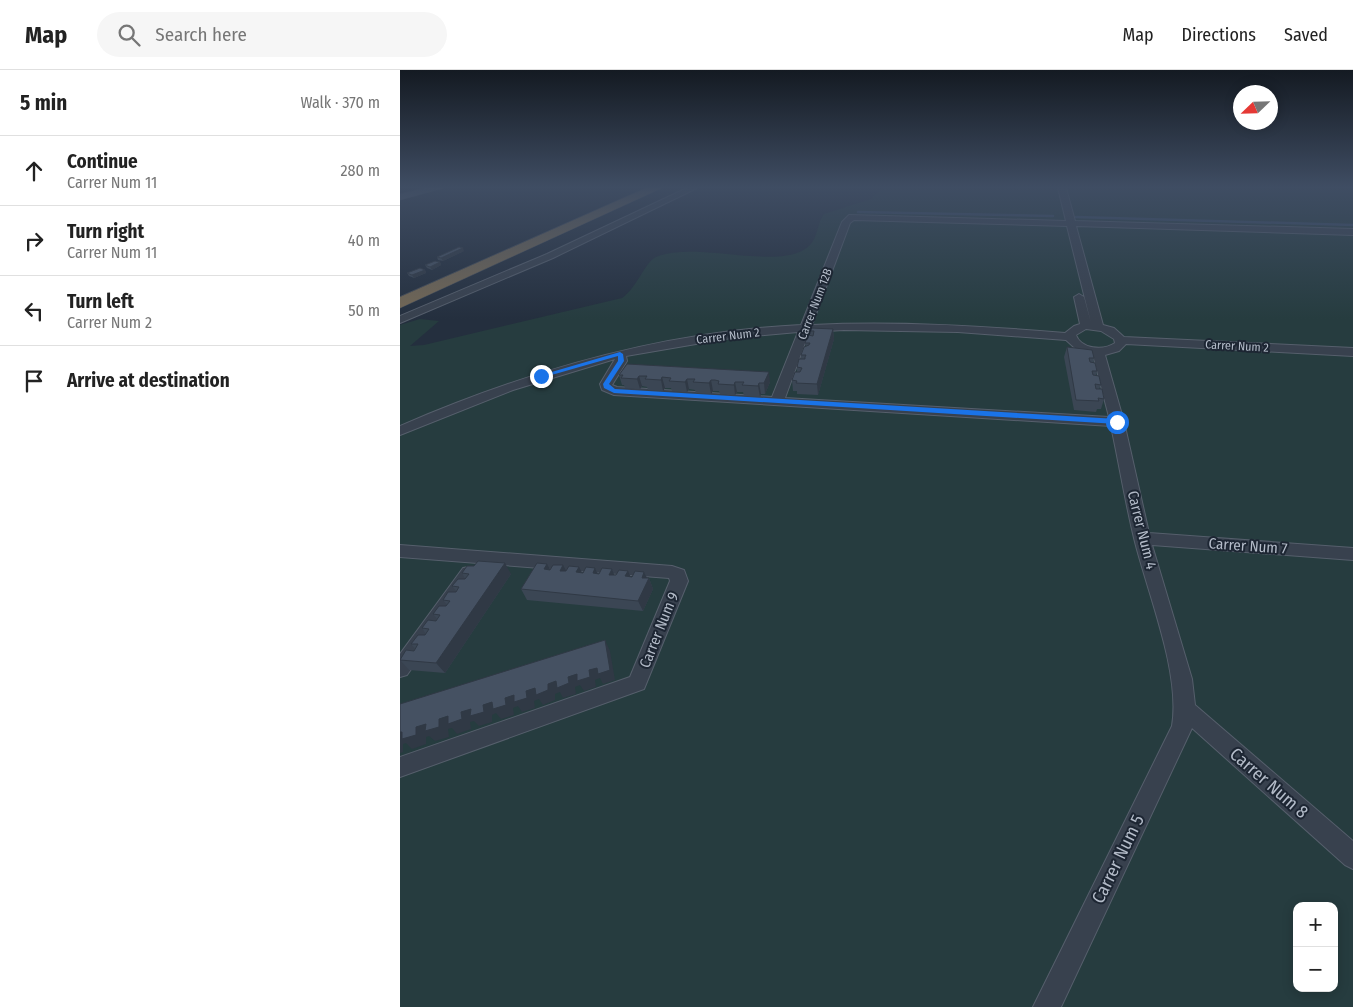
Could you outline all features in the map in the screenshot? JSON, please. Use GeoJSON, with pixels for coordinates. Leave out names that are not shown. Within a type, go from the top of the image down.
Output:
{"type":"FeatureCollection","features":[{"type":"Feature","properties":{"kind":"highway"},"geometry":{"type":"LineString","coordinates":[[400,292],[537,232]]}},
{"type":"Feature","properties":{"kind":"highway"},"geometry":{"type":"LineString","coordinates":[[400,302],[558,232]]}},
{"type":"Feature","properties":{"kind":"street"},"geometry":{"type":"LineString","coordinates":[[400,320],[550,256],[601,232]]}},
{"type":"Feature","properties":{"kind":"street","name":"Carrer Num 12B"},"geometry":{"type":"LineString","coordinates":[[777,401],[842,232]]}},
{"type":"Feature","properties":{"kind":"street"},"geometry":{"type":"LineString","coordinates":[[1067,232],[1070,260]]}},
{"type":"Feature","properties":{"kind":"street"},"geometry":{"type":"LineString","coordinates":[[1068,232],[1092,327]]}},
{"type":"Feature","properties":{"kind":"street"},"geometry":{"type":"LineString","coordinates":[[1077,289],[1092,327]]}},
{"type":"Feature","properties":{"kind":"street"},"geometry":{"type":"LineString","coordinates":[[1092,327],[1114,333],[1120,340],[1116,348],[1098,351],[1079,346],[1070,337],[1073,330],[1092,327]]}},
{"type":"Feature","properties":{"kind":"street","name":"Carrer Num 2"},"geometry":{"type":"LineString","coordinates":[[400,431],[505,388],[620,354],[715,336],[805,329],[942,328],[1070,337]]}},
{"type":"Feature","properties":{"kind":"street","name":"Carrer Num 4"},"geometry":{"type":"LineString","coordinates":[[1098,351],[1117,422],[1142,538],[1182,679],[1185,710]]}},
{"type":"Feature","properties":{"kind":"street"},"geometry":{"type":"LineString","coordinates":[[620,354],[621,361],[606,384],[606,387],[614,391],[1117,422]]}},
{"type":"Feature","properties":{"kind":"street","name":"Carrer Num 7"},"geometry":{"type":"LineString","coordinates":[[1142,538],[1353,554]]}},
{"type":"Feature","properties":{"kind":"street","name":"Carrer Num 9"},"geometry":{"type":"LineString","coordinates":[[400,551],[672,572],[678,575],[679,581],[637,682],[625,689],[400,767]]}},
{"type":"Feature","properties":{"kind":"street"},"geometry":{"type":"LineString","coordinates":[[400,669],[480,558]]}},
{"type":"Feature","properties":{"kind":"street","name":"Carrer Num 8"},"geometry":{"type":"LineString","coordinates":[[1185,710],[1353,857]]}},
{"type":"Feature","properties":{"kind":"street","name":"Carrer Num 5"},"geometry":{"type":"LineString","coordinates":[[1047,1007],[1182,727],[1185,710]]}},
{"type":"Feature","properties":{"kind":"lane","name":"Carrer Num 2"},"geometry":{"type":"LineString","coordinates":[[1120,340],[1353,352]]}},
{"type":"Feature","properties":{"kind":"green space"},"geometry":{"type":"Polygon","coordinates":[[[817,232],[1353,232],[1353,1007],[400,1007],[400,325],[420,319],[439,321],[410,346],[424,345],[622,298],[632,288],[648,264],[656,257],[673,253],[694,252],[760,257],[780,256],[797,253],[813,242],[817,232]]]}},
{"type":"Feature","properties":{"kind":"building"},"geometry":{"type":"Polygon","coordinates":[[[459,247],[463,248],[441,258],[437,257],[459,247]]]}},
{"type":"Feature","properties":{"kind":"building"},"geometry":{"type":"Polygon","coordinates":[[[435,261],[440,262],[430,267],[425,265],[435,261]]]}},
{"type":"Feature","properties":{"kind":"building"},"geometry":{"type":"Polygon","coordinates":[[[420,268],[425,270],[412,275],[407,273],[420,268]]]}},
{"type":"Feature","properties":{"kind":"building"},"geometry":{"type":"Polygon","coordinates":[[[811,328],[833,329],[817,384],[796,383],[797,381],[792,380],[795,372],[800,372],[802,368],[797,367],[799,359],[805,359],[806,355],[801,355],[804,347],[810,343],[805,343],[808,335],[813,336],[814,331],[809,331],[811,328]]]}},
{"type":"Feature","properties":{"kind":"building"},"geometry":{"type":"Polygon","coordinates":[[[1067,347],[1092,350],[1094,358],[1089,358],[1090,362],[1095,363],[1097,371],[1092,371],[1093,375],[1099,376],[1101,385],[1095,384],[1096,389],[1102,389],[1104,399],[1098,398],[1099,401],[1076,400],[1067,347]]]}},
{"type":"Feature","properties":{"kind":"building"},"geometry":{"type":"Polygon","coordinates":[[[627,364],[769,372],[764,383],[759,383],[758,386],[742,385],[744,382],[735,382],[734,385],[718,384],[719,381],[715,380],[711,380],[709,383],[693,382],[695,379],[687,379],[685,382],[669,381],[671,378],[662,377],[661,380],[645,379],[647,376],[639,376],[637,379],[621,378],[623,375],[619,375],[627,364]]]}},
{"type":"Feature","properties":{"kind":"building"},"geometry":{"type":"Polygon","coordinates":[[[478,561],[505,563],[436,663],[400,660],[406,650],[414,651],[418,644],[411,644],[418,635],[425,635],[429,629],[422,628],[428,620],[436,621],[440,615],[433,614],[439,606],[446,606],[450,601],[443,600],[448,592],[456,592],[459,587],[452,586],[458,579],[465,579],[469,574],[462,573],[467,566],[474,566],[478,561]]]}},
{"type":"Feature","properties":{"kind":"building"},"geometry":{"type":"Polygon","coordinates":[[[537,563],[547,564],[544,569],[550,570],[553,565],[563,565],[560,571],[566,571],[569,566],[579,567],[576,572],[583,573],[586,567],[595,568],[593,573],[599,574],[602,568],[612,569],[609,575],[616,575],[619,570],[628,571],[625,576],[632,577],[635,571],[644,572],[642,578],[649,578],[638,601],[521,589],[537,563]]]}},
{"type":"Feature","properties":{"kind":"building"},"geometry":{"type":"Polygon","coordinates":[[[605,640],[610,670],[598,674],[597,668],[589,670],[590,677],[577,681],[577,674],[568,677],[569,683],[557,688],[556,681],[548,684],[548,690],[536,695],[535,688],[526,691],[527,698],[514,702],[514,695],[505,698],[506,705],[493,709],[492,702],[483,705],[484,712],[470,716],[471,709],[461,712],[462,719],[448,724],[448,716],[439,719],[439,727],[425,731],[426,724],[416,727],[416,735],[402,739],[402,732],[400,732],[400,704],[605,640]]]}},
{"type":"Feature","properties":{"kind":"route"},"geometry":{"type":"LineString","coordinates":[[541,376],[620,354],[622,357],[621,361],[606,384],[606,387],[614,391],[1117,422]]}}]}
